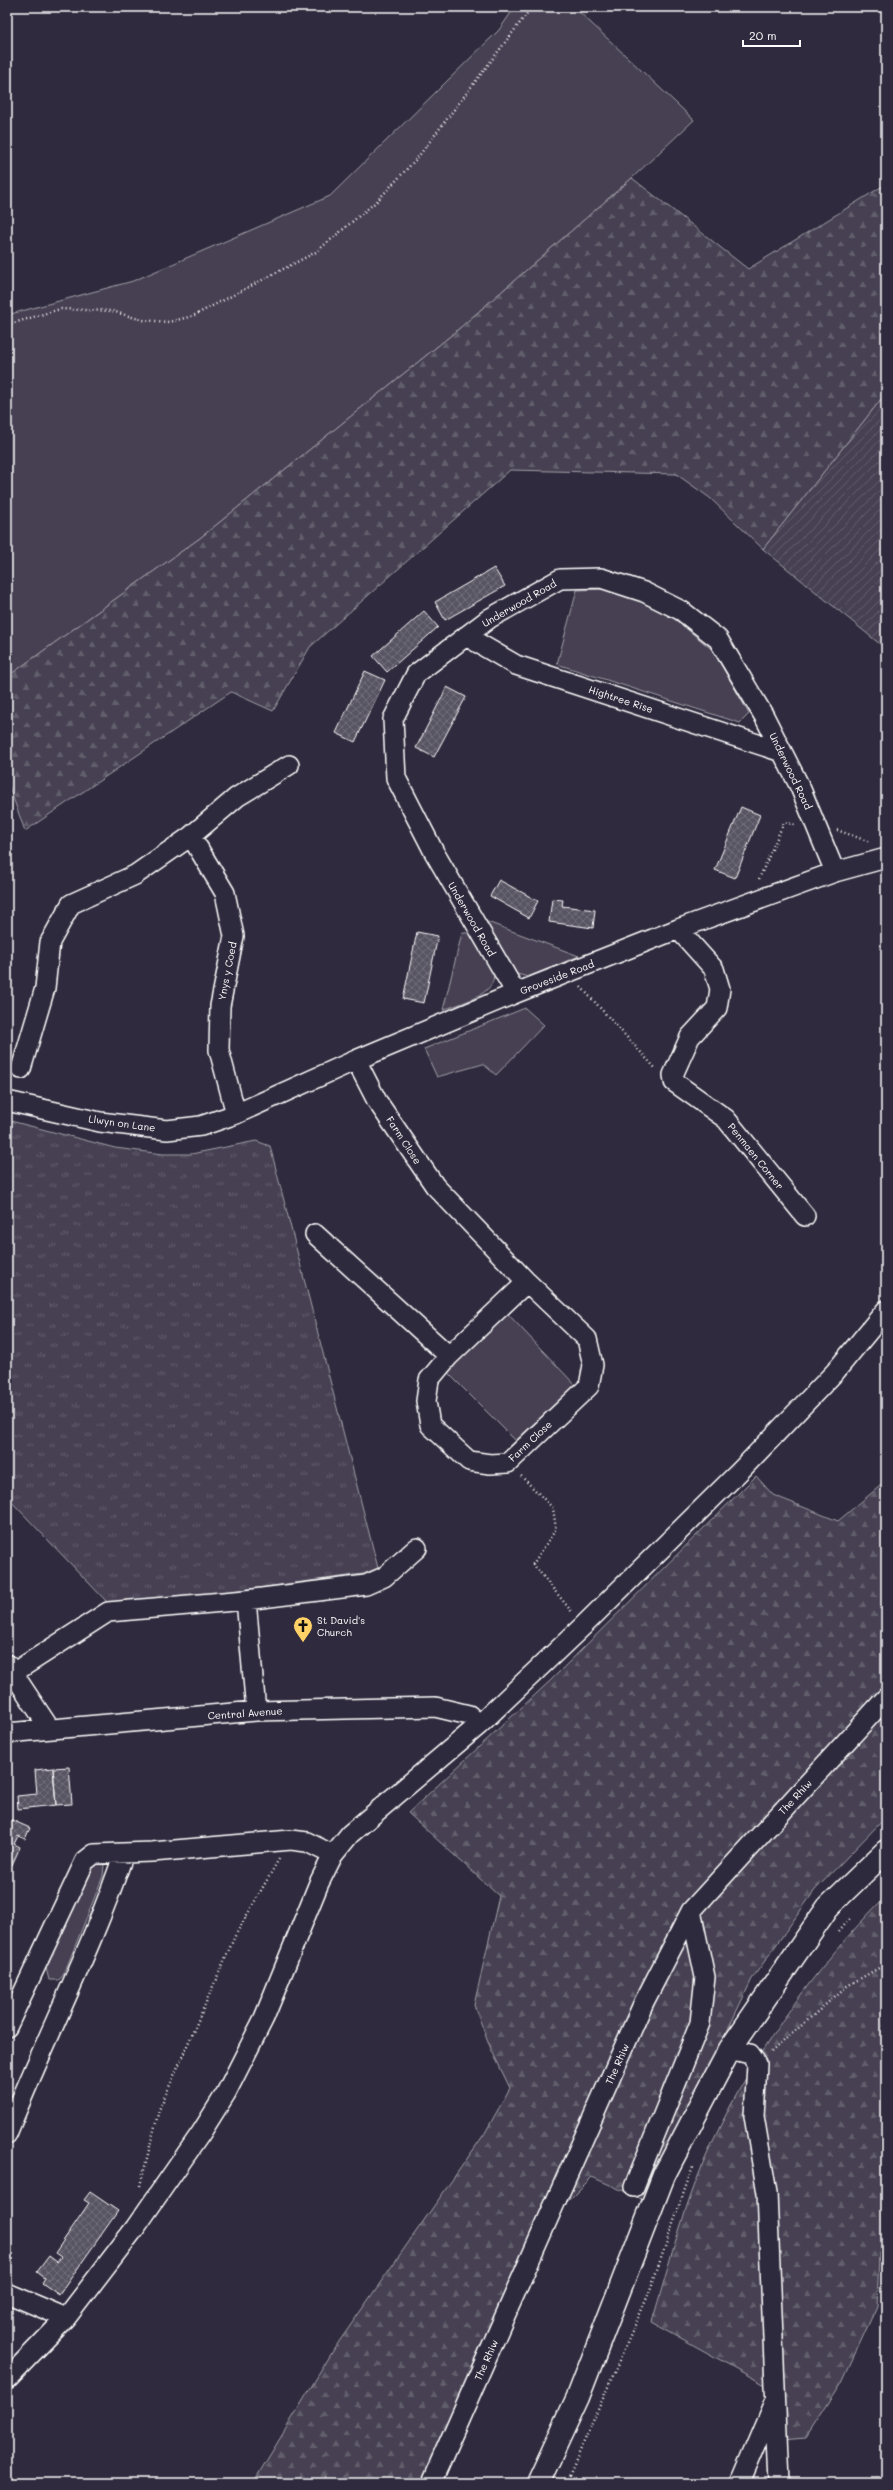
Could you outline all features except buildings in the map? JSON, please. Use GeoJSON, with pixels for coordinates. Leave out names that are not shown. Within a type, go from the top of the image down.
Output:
{"type":"FeatureCollection","features":[{"type":"Feature","properties":{"kind":"main road"},"geometry":{"type":"LineString","coordinates":[[538,2483],[578,2397],[664,2175],[730,2049],[828,1907],[886,1851]]}},
{"type":"Feature","properties":{"kind":"street","name":"Underwood Road"},"geometry":{"type":"LineString","coordinates":[[516,993],[434,852],[396,778],[392,719],[416,674],[490,618],[560,579],[601,578],[644,592],[682,611],[718,639],[764,716],[816,826],[835,872]]}},
{"type":"Feature","properties":{"kind":"street","name":"Hightree Rise"},"geometry":{"type":"LineString","coordinates":[[466,636],[516,665],[782,752]]}},
{"type":"Feature","properties":{"kind":"street"},"geometry":{"type":"LineString","coordinates":[[21,1068],[45,988],[50,942],[71,904],[134,875],[191,836],[237,798],[289,765]]}},
{"type":"Feature","properties":{"kind":"street","name":"Ynys y Coed"},"geometry":{"type":"LineString","coordinates":[[191,836],[225,893],[234,936],[220,1006],[219,1050],[236,1114]]}},
{"type":"Feature","properties":{"kind":"street","name":"Groveside Road"},"geometry":{"type":"LineString","coordinates":[[236,1114],[356,1060],[516,993],[568,974],[678,929],[835,872],[886,858]]}},
{"type":"Feature","properties":{"kind":"street"},"geometry":{"type":"LineString","coordinates":[[674,1082],[673,1075],[690,1037],[718,1008],[720,989],[714,970],[678,929]]}},
{"type":"Feature","properties":{"kind":"street","name":"Farm Close"},"geometry":{"type":"LineString","coordinates":[[356,1060],[377,1101],[434,1186],[528,1282],[587,1339],[593,1365],[589,1386],[508,1463],[490,1464],[469,1460],[430,1425],[426,1401],[429,1380],[449,1356],[528,1282]]}},
{"type":"Feature","properties":{"kind":"street","name":"Penmaen Corner"},"geometry":{"type":"LineString","coordinates":[[674,1082],[726,1119],[805,1216]]}},
{"type":"Feature","properties":{"kind":"street","name":"Llwyn on Lane"},"geometry":{"type":"LineString","coordinates":[[7,1101],[100,1122],[167,1130],[201,1126],[236,1114]]}},
{"type":"Feature","properties":{"kind":"street"},"geometry":{"type":"LineString","coordinates":[[315,1234],[449,1356]]}},
{"type":"Feature","properties":{"kind":"street"},"geometry":{"type":"LineString","coordinates":[[7,2379],[66,2318],[152,2206],[226,2093],[264,2018],[319,1883],[332,1855],[350,1834],[479,1725],[583,1626],[741,1470],[835,1372],[886,1310]]}},
{"type":"Feature","properties":{"kind":"street"},"geometry":{"type":"LineString","coordinates":[[50,1729],[10,1669],[108,1612],[246,1600],[366,1585],[384,1577],[417,1548]]}},
{"type":"Feature","properties":{"kind":"street"},"geometry":{"type":"LineString","coordinates":[[246,1600],[256,1711]]}},
{"type":"Feature","properties":{"kind":"street","name":"The Rhiw"},"geometry":{"type":"LineString","coordinates":[[431,2483],[644,2002],[691,1911],[886,1698]]}},
{"type":"Feature","properties":{"kind":"street","name":"Central Avenue"},"geometry":{"type":"LineString","coordinates":[[7,1733],[256,1711],[435,1707],[469,1715],[479,1725]]}},
{"type":"Feature","properties":{"kind":"street"},"geometry":{"type":"LineString","coordinates":[[7,2027],[85,1861],[94,1854],[291,1840],[307,1842],[332,1855]]}},
{"type":"Feature","properties":{"kind":"street"},"geometry":{"type":"LineString","coordinates":[[7,2134],[113,1888],[124,1853]]}},
{"type":"Feature","properties":{"kind":"street"},"geometry":{"type":"LineString","coordinates":[[634,2187],[700,2023],[705,1977],[691,1911]]}},
{"type":"Feature","properties":{"kind":"street"},"geometry":{"type":"LineString","coordinates":[[730,2049],[750,2054],[758,2064],[754,2116],[767,2193],[779,2483]]}},
{"type":"Feature","properties":{"kind":"street"},"geometry":{"type":"LineString","coordinates":[[7,2293],[66,2318]]}},
{"type":"Feature","properties":{"kind":"street"},"geometry":{"type":"LineString","coordinates":[[740,2483],[776,2398]]}},
{"type":"Feature","properties":{"kind":"path"},"geometry":{"type":"LineString","coordinates":[[7,325],[60,309],[112,311],[142,320],[175,321],[193,316],[316,252],[377,201],[418,157],[532,7]]}},
{"type":"Feature","properties":{"kind":"path"},"geometry":{"type":"LineString","coordinates":[[749,903],[784,822],[816,826],[873,843]]}},
{"type":"Feature","properties":{"kind":"path"},"geometry":{"type":"LineString","coordinates":[[568,974],[660,1073],[674,1082]]}},
{"type":"Feature","properties":{"kind":"path"},"geometry":{"type":"LineString","coordinates":[[508,1463],[554,1508],[556,1530],[533,1564],[583,1626]]}},
{"type":"Feature","properties":{"kind":"path"},"geometry":{"type":"LineString","coordinates":[[152,2206],[138,2196],[159,2110],[235,1936],[291,1840]]}},
{"type":"Feature","properties":{"kind":"path"},"geometry":{"type":"LineString","coordinates":[[834,1937],[854,1913]]}},
{"type":"Feature","properties":{"kind":"path"},"geometry":{"type":"LineString","coordinates":[[758,2064],[847,1986],[886,1964]]}},
{"type":"Feature","properties":{"kind":"path"},"geometry":{"type":"LineString","coordinates":[[566,2483],[649,2293],[696,2161]]}},
{"type":"Feature","properties":{"kind":"green space"},"geometry":{"type":"Polygon","coordinates":[[[515,7],[574,7],[694,120],[632,178],[454,333],[200,538],[7,677],[7,315],[133,281],[330,196],[499,30],[515,7]]]}},
{"type":"Feature","properties":{"kind":"green space"},"geometry":{"type":"Polygon","coordinates":[[[632,178],[748,269],[886,184],[886,393],[763,549],[710,498],[676,474],[510,470],[310,647],[273,711],[231,692],[25,831],[7,781],[7,677],[200,538],[454,333],[632,178]]]}},
{"type":"Feature","properties":{"kind":"green space"},"geometry":{"type":"Polygon","coordinates":[[[886,393],[886,649],[763,549],[886,393]]]}},
{"type":"Feature","properties":{"kind":"green space"},"geometry":{"type":"Polygon","coordinates":[[[608,589],[657,605],[714,651],[749,714],[740,723],[557,664],[577,590],[608,589]]]}},
{"type":"Feature","properties":{"kind":"green space"},"geometry":{"type":"Polygon","coordinates":[[[482,920],[579,956],[528,977],[513,973],[482,920]]]}},
{"type":"Feature","properties":{"kind":"green space"},"geometry":{"type":"Polygon","coordinates":[[[462,933],[470,933],[483,952],[493,973],[493,980],[490,987],[476,997],[443,1010],[462,933]]]}},
{"type":"Feature","properties":{"kind":"green space"},"geometry":{"type":"Polygon","coordinates":[[[525,1008],[544,1025],[496,1075],[483,1064],[437,1077],[424,1049],[525,1008]]]}},
{"type":"Feature","properties":{"kind":"green space"},"geometry":{"type":"Polygon","coordinates":[[[7,1120],[115,1148],[163,1154],[191,1154],[256,1141],[270,1146],[378,1568],[363,1574],[121,1606],[107,1602],[7,1497],[7,1120]]]}},
{"type":"Feature","properties":{"kind":"green space"},"geometry":{"type":"Polygon","coordinates":[[[506,1312],[577,1387],[519,1444],[447,1372],[506,1312]]]}},
{"type":"Feature","properties":{"kind":"green space"},"geometry":{"type":"Polygon","coordinates":[[[756,1476],[773,1495],[838,1521],[886,1481],[886,1817],[815,1890],[752,1979],[646,2201],[592,2177],[564,2205],[442,2483],[253,2483],[336,2346],[485,2133],[510,2088],[491,2049],[474,2005],[499,1896],[408,1813],[550,1681],[756,1476]]]}},
{"type":"Feature","properties":{"kind":"green space"},"geometry":{"type":"Polygon","coordinates":[[[95,1862],[104,1865],[103,1876],[64,1974],[59,1980],[49,1980],[44,1960],[95,1862]]]}},
{"type":"Feature","properties":{"kind":"green space"},"geometry":{"type":"Polygon","coordinates":[[[886,1896],[886,2233],[879,2254],[877,2306],[842,2382],[806,2438],[769,2441],[767,2386],[652,2322],[676,2240],[697,2179],[722,2123],[741,2087],[761,2053],[807,1986],[832,1955],[886,1896]]]}},
{"type":"Feature","properties":{"kind":"place","name":"St David's Church"},"geometry":{"type":"Point","coordinates":[303,1643]}}]}
